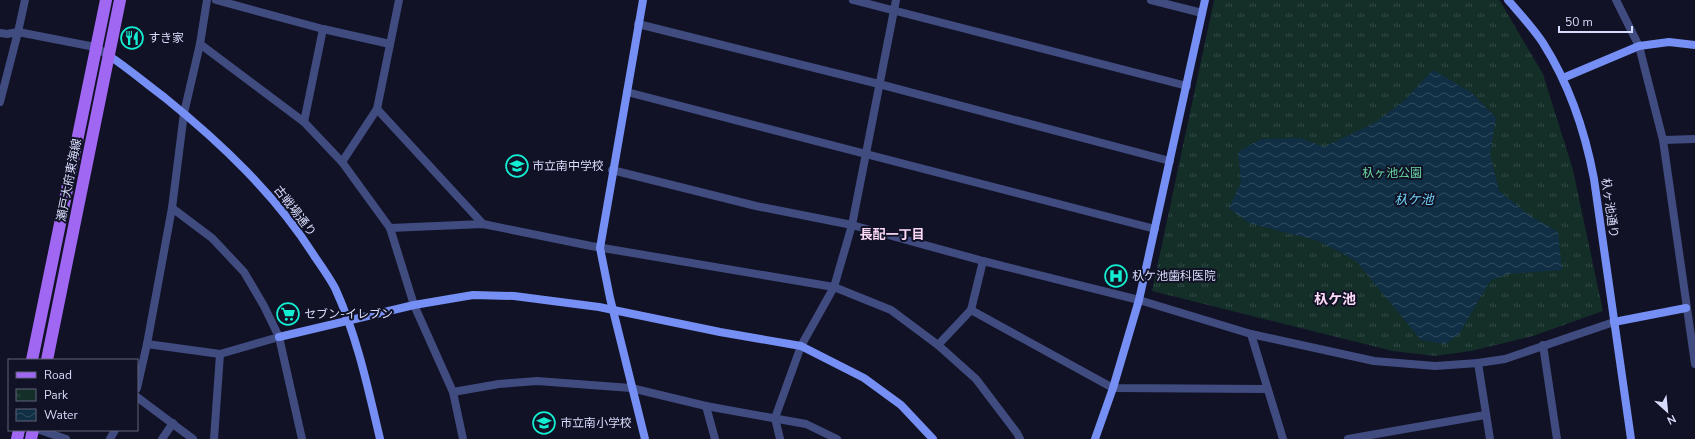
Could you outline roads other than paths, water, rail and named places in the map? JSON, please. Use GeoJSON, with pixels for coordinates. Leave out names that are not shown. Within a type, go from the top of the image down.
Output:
{"type":"FeatureCollection","features":[{"type":"Feature","properties":{"kind":"main road","name":"瀬戸大府東海線"},"geometry":{"type":"LineString","coordinates":[[32,359],[95,47],[106,0]]}},
{"type":"Feature","properties":{"kind":"main road","name":"瀬戸大府東海線"},"geometry":{"type":"LineString","coordinates":[[47,359],[120,0]]}},
{"type":"Feature","properties":{"kind":"street"},"geometry":{"type":"LineString","coordinates":[[0,102],[25,0]]}},
{"type":"Feature","properties":{"kind":"street"},"geometry":{"type":"LineString","coordinates":[[138,384],[147,344],[172,208],[184,113],[200,44],[207,0]]}},
{"type":"Feature","properties":{"kind":"street"},"geometry":{"type":"LineString","coordinates":[[216,0],[390,44]]}},
{"type":"Feature","properties":{"kind":"street"},"geometry":{"type":"LineString","coordinates":[[342,162],[377,109],[398,0]]}},
{"type":"Feature","properties":{"kind":"street"},"geometry":{"type":"LineString","coordinates":[[643,0],[612,170],[600,248],[631,388],[645,439]]}},
{"type":"Feature","properties":{"kind":"street"},"geometry":{"type":"LineString","coordinates":[[853,0],[1187,86]]}},
{"type":"Feature","properties":{"kind":"street"},"geometry":{"type":"LineString","coordinates":[[780,439],[775,418],[801,346],[834,287],[852,225],[896,0]]}},
{"type":"Feature","properties":{"kind":"street"},"geometry":{"type":"LineString","coordinates":[[1151,0],[1202,13]]}},
{"type":"Feature","properties":{"kind":"street"},"geometry":{"type":"LineString","coordinates":[[1095,439],[1113,388],[1139,300],[1187,86],[1204,0]]}},
{"type":"Feature","properties":{"kind":"street","name":"杁ヶ池通り"},"geometry":{"type":"LineString","coordinates":[[1508,0],[1542,42],[1563,78],[1578,116],[1590,158],[1631,439]]}},
{"type":"Feature","properties":{"kind":"street"},"geometry":{"type":"LineString","coordinates":[[1616,0],[1639,46],[1663,140],[1695,364]]}},
{"type":"Feature","properties":{"kind":"street"},"geometry":{"type":"LineString","coordinates":[[638,24],[879,84],[1170,161]]}},
{"type":"Feature","properties":{"kind":"street"},"geometry":{"type":"LineString","coordinates":[[304,122],[323,28]]}},
{"type":"Feature","properties":{"kind":"street"},"geometry":{"type":"LineString","coordinates":[[0,33],[7,34],[18,32],[95,47],[108,56]]}},
{"type":"Feature","properties":{"kind":"street"},"geometry":{"type":"LineString","coordinates":[[1563,78],[1639,46],[1670,42],[1695,45]]}},
{"type":"Feature","properties":{"kind":"street"},"geometry":{"type":"LineString","coordinates":[[200,44],[304,122],[342,162],[390,228],[414,305],[453,392],[463,439]]}},
{"type":"Feature","properties":{"kind":"street","name":"古戦場通り"},"geometry":{"type":"LineString","coordinates":[[108,56],[123,65],[184,113],[210,136],[257,184],[296,229],[334,287],[348,320],[361,362],[380,439]]}},
{"type":"Feature","properties":{"kind":"street"},"geometry":{"type":"LineString","coordinates":[[627,92],[1155,229]]}},
{"type":"Feature","properties":{"kind":"street"},"geometry":{"type":"LineString","coordinates":[[377,109],[483,224]]}},
{"type":"Feature","properties":{"kind":"street"},"geometry":{"type":"LineString","coordinates":[[1663,140],[1695,139]]}},
{"type":"Feature","properties":{"kind":"street"},"geometry":{"type":"LineString","coordinates":[[612,170],[756,206],[852,225],[1139,300],[1251,334],[1374,361],[1421,365],[1478,363],[1505,359],[1614,322],[1695,306]]}},
{"type":"Feature","properties":{"kind":"street"},"geometry":{"type":"LineString","coordinates":[[172,208],[212,238],[244,272],[264,306],[279,337],[302,439]]}},
{"type":"Feature","properties":{"kind":"street"},"geometry":{"type":"LineString","coordinates":[[390,228],[483,224],[600,248],[834,287],[891,310],[938,345],[976,379],[1020,439]]}},
{"type":"Feature","properties":{"kind":"street"},"geometry":{"type":"LineString","coordinates":[[938,345],[971,310],[983,260]]}},
{"type":"Feature","properties":{"kind":"street"},"geometry":{"type":"LineString","coordinates":[[147,344],[220,354],[279,337],[414,305],[473,295],[514,296],[599,307],[801,346],[864,378],[901,405],[933,439]]}},
{"type":"Feature","properties":{"kind":"street"},"geometry":{"type":"LineString","coordinates":[[971,310],[1113,388],[1267,389]]}},
{"type":"Feature","properties":{"kind":"street"},"geometry":{"type":"LineString","coordinates":[[1251,334],[1283,439]]}},
{"type":"Feature","properties":{"kind":"street"},"geometry":{"type":"LineString","coordinates":[[1543,345],[1557,439]]}},
{"type":"Feature","properties":{"kind":"street"},"geometry":{"type":"LineString","coordinates":[[214,439],[220,354]]}},
{"type":"Feature","properties":{"kind":"street"},"geometry":{"type":"LineString","coordinates":[[1478,363],[1490,439]]}},
{"type":"Feature","properties":{"kind":"street"},"geometry":{"type":"LineString","coordinates":[[453,392],[499,384],[537,382],[631,388],[706,406],[806,424],[837,439]]}},
{"type":"Feature","properties":{"kind":"street"},"geometry":{"type":"LineString","coordinates":[[138,398],[193,439]]}},
{"type":"Feature","properties":{"kind":"street"},"geometry":{"type":"LineString","coordinates":[[706,406],[715,439]]}},
{"type":"Feature","properties":{"kind":"street"},"geometry":{"type":"LineString","coordinates":[[1348,439],[1485,415]]}},
{"type":"Feature","properties":{"kind":"street"},"geometry":{"type":"LineString","coordinates":[[162,439],[173,423]]}},
{"type":"Feature","properties":{"kind":"street"},"geometry":{"type":"LineString","coordinates":[[43,431],[66,439]]}},
{"type":"Feature","properties":{"kind":"water","name":"杁ケ池"},"geometry":{"type":"Polygon","coordinates":[[[1433,70],[1472,93],[1496,118],[1490,154],[1499,191],[1529,215],[1558,232],[1562,270],[1507,274],[1490,281],[1459,334],[1445,344],[1421,340],[1356,261],[1319,241],[1249,223],[1229,208],[1241,182],[1238,152],[1261,139],[1301,138],[1324,147],[1376,122],[1405,100],[1433,70]]]}},
{"type":"Feature","properties":{"kind":"place","name":"すき家"},"geometry":{"type":"Point","coordinates":[132,38]}},
{"type":"Feature","properties":{"kind":"place","name":"市立南中学校"},"geometry":{"type":"Point","coordinates":[517,166]}},
{"type":"Feature","properties":{"kind":"place","name":"杁ケ池歯科医院"},"geometry":{"type":"Point","coordinates":[1116,276]}},
{"type":"Feature","properties":{"kind":"place","name":"セブン-イレブン"},"geometry":{"type":"Point","coordinates":[288,314]}},
{"type":"Feature","properties":{"kind":"place","name":"市立南小学校"},"geometry":{"type":"Point","coordinates":[544,423]}},
{"type":"Feature","properties":{"kind":"district","name":"長配一丁目"},"geometry":{"type":"Point","coordinates":[892,234]}},
{"type":"Feature","properties":{"kind":"district","name":"杁ケ池"},"geometry":{"type":"Point","coordinates":[1335,299]}},
{"type":"Feature","properties":{"kind":"park label","name":"杁ヶ池公園"},"geometry":{"type":"Point","coordinates":[1392,173]}}]}
